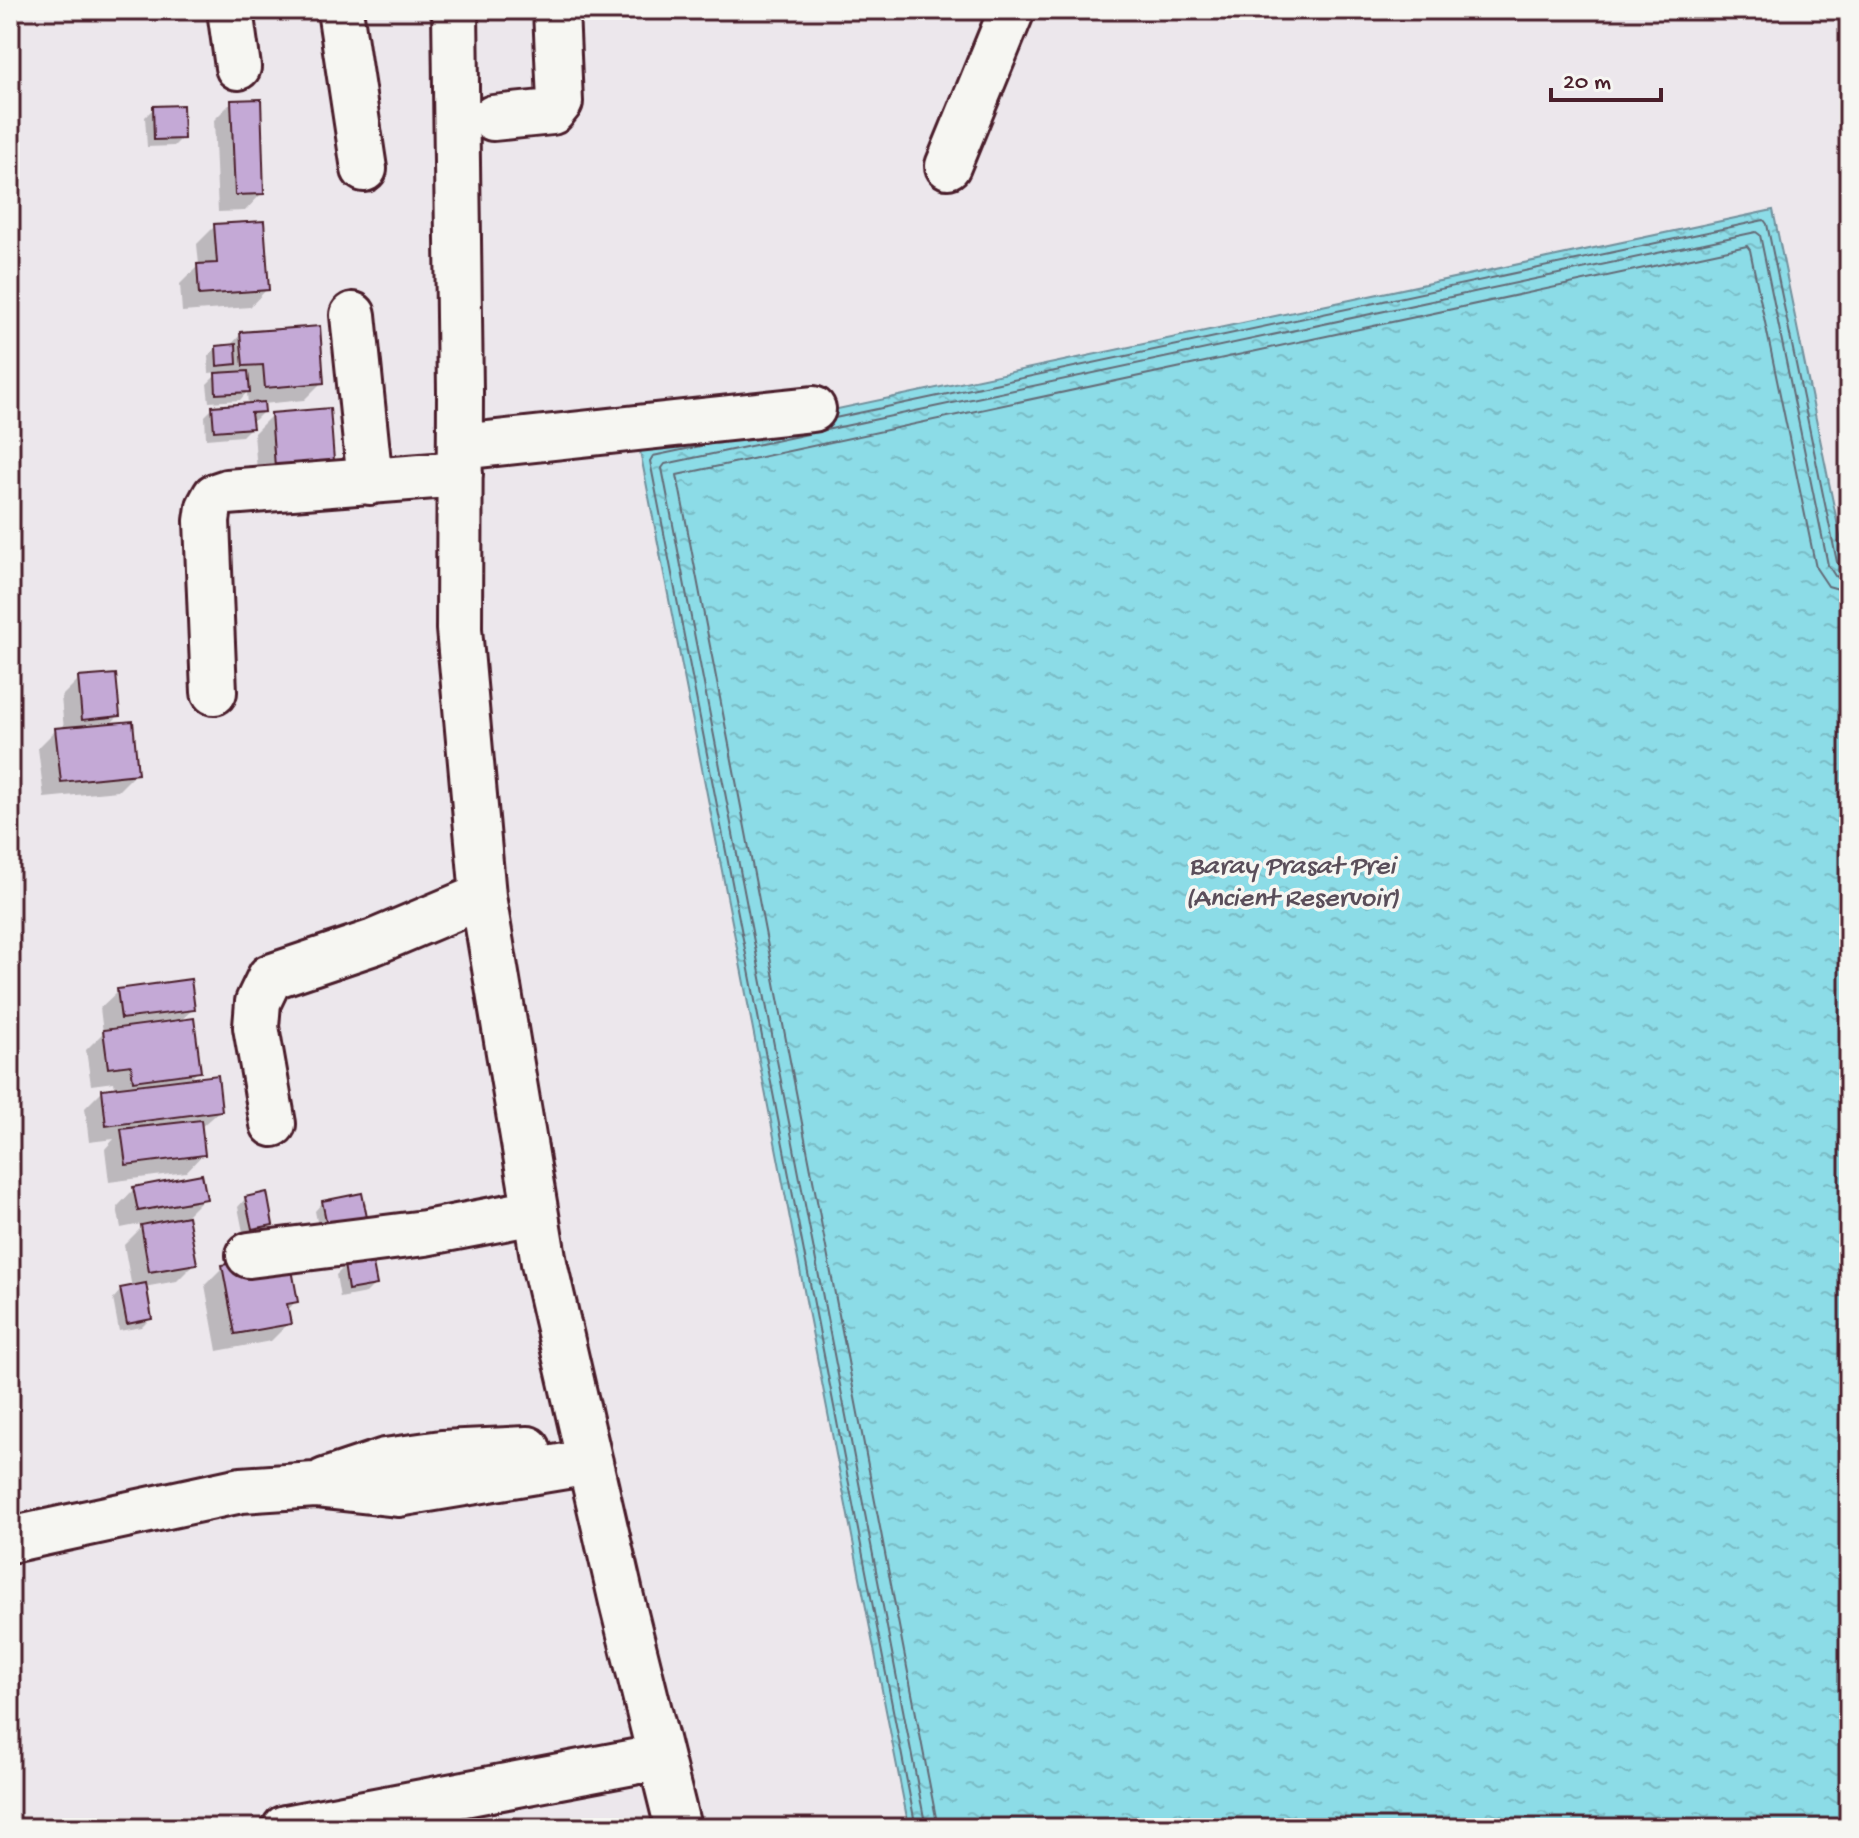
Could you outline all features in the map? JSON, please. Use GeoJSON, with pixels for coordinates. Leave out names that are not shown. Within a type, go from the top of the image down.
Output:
{"type":"FeatureCollection","features":[{"type":"Feature","properties":{"kind":"street"},"geometry":{"type":"LineString","coordinates":[[230,10],[238,67]]}},
{"type":"Feature","properties":{"kind":"street"},"geometry":{"type":"LineString","coordinates":[[340,10],[364,169]]}},
{"type":"Feature","properties":{"kind":"street"},"geometry":{"type":"LineString","coordinates":[[455,10],[459,629],[483,896],[544,1263],[678,1828]]}},
{"type":"Feature","properties":{"kind":"street"},"geometry":{"type":"LineString","coordinates":[[493,118],[552,112],[560,102],[556,10]]}},
{"type":"Feature","properties":{"kind":"street"},"geometry":{"type":"LineString","coordinates":[[948,166],[1012,10]]}},
{"type":"Feature","properties":{"kind":"street"},"geometry":{"type":"LineString","coordinates":[[353,315],[370,482]]}},
{"type":"Feature","properties":{"kind":"street"},"geometry":{"type":"LineString","coordinates":[[214,692],[207,521],[215,496],[227,492],[370,482],[460,461],[813,409]]}},
{"type":"Feature","properties":{"kind":"street"},"geometry":{"type":"LineString","coordinates":[[273,1124],[256,1027],[258,1002],[270,977],[374,942],[483,896]]}},
{"type":"Feature","properties":{"kind":"street"},"geometry":{"type":"LineString","coordinates":[[249,1255],[425,1233],[535,1212]]}},
{"type":"Feature","properties":{"kind":"street"},"geometry":{"type":"LineString","coordinates":[[10,1540],[241,1490],[290,1484],[398,1494],[588,1453]]}},
{"type":"Feature","properties":{"kind":"street"},"geometry":{"type":"LineString","coordinates":[[285,1828],[660,1757]]}},
{"type":"Feature","properties":{"kind":"water","name":"Baray Prasat Prei (Ancient Reservoir)"},"geometry":{"type":"Polygon","coordinates":[[[1773,210],[1849,580],[1849,1828],[909,1828],[640,451],[1773,210]]]}},
{"type":"Feature","properties":{"kind":"building"},"geometry":{"type":"Polygon","coordinates":[[[261,99],[264,194],[235,195],[231,100],[261,99]]]}},
{"type":"Feature","properties":{"kind":"building"},"geometry":{"type":"Polygon","coordinates":[[[183,105],[184,139],[154,140],[153,106],[183,105]]]}},
{"type":"Feature","properties":{"kind":"building"},"geometry":{"type":"Polygon","coordinates":[[[264,221],[269,290],[199,295],[197,264],[217,263],[214,224],[264,221]]]}},
{"type":"Feature","properties":{"kind":"building"},"geometry":{"type":"Polygon","coordinates":[[[320,326],[324,383],[265,388],[263,365],[243,366],[240,332],[320,326]]]}},
{"type":"Feature","properties":{"kind":"building"},"geometry":{"type":"Polygon","coordinates":[[[236,344],[237,364],[217,366],[216,346],[236,344]]]}},
{"type":"Feature","properties":{"kind":"building"},"geometry":{"type":"Polygon","coordinates":[[[248,371],[250,392],[216,394],[215,373],[248,371]]]}},
{"type":"Feature","properties":{"kind":"building"},"geometry":{"type":"Polygon","coordinates":[[[264,402],[265,412],[251,413],[253,428],[214,431],[212,406],[264,402]]]}},
{"type":"Feature","properties":{"kind":"building"},"geometry":{"type":"Polygon","coordinates":[[[330,408],[335,474],[275,467],[271,413],[330,408]]]}},
{"type":"Feature","properties":{"kind":"building"},"geometry":{"type":"Polygon","coordinates":[[[116,674],[120,716],[82,720],[78,677],[116,674]]]}},
{"type":"Feature","properties":{"kind":"building"},"geometry":{"type":"Polygon","coordinates":[[[133,721],[138,774],[61,782],[55,728],[133,721]]]}},
{"type":"Feature","properties":{"kind":"building"},"geometry":{"type":"Polygon","coordinates":[[[191,979],[195,1010],[121,1019],[117,989],[191,979]]]}},
{"type":"Feature","properties":{"kind":"building"},"geometry":{"type":"Polygon","coordinates":[[[194,1018],[201,1072],[133,1081],[131,1065],[108,1068],[103,1030],[194,1018]]]}},
{"type":"Feature","properties":{"kind":"building"},"geometry":{"type":"Polygon","coordinates":[[[218,1075],[222,1111],[106,1126],[102,1089],[218,1075]]]}},
{"type":"Feature","properties":{"kind":"building"},"geometry":{"type":"Polygon","coordinates":[[[201,1120],[205,1155],[126,1165],[121,1129],[201,1120]]]}},
{"type":"Feature","properties":{"kind":"building"},"geometry":{"type":"Polygon","coordinates":[[[202,1174],[207,1199],[138,1211],[133,1187],[202,1174]]]}},
{"type":"Feature","properties":{"kind":"building"},"geometry":{"type":"Polygon","coordinates":[[[267,1192],[273,1225],[252,1229],[245,1197],[267,1192]]]}},
{"type":"Feature","properties":{"kind":"building"},"geometry":{"type":"Polygon","coordinates":[[[362,1193],[369,1227],[329,1235],[322,1201],[362,1193]]]}},
{"type":"Feature","properties":{"kind":"building"},"geometry":{"type":"Polygon","coordinates":[[[188,1216],[197,1264],[149,1272],[141,1225],[188,1216]]]}},
{"type":"Feature","properties":{"kind":"building"},"geometry":{"type":"Polygon","coordinates":[[[289,1253],[298,1302],[287,1304],[291,1324],[235,1334],[222,1265],[289,1253]]]}},
{"type":"Feature","properties":{"kind":"building"},"geometry":{"type":"Polygon","coordinates":[[[372,1259],[377,1285],[348,1290],[344,1264],[372,1259]]]}},
{"type":"Feature","properties":{"kind":"building"},"geometry":{"type":"Polygon","coordinates":[[[146,1283],[152,1319],[127,1324],[120,1288],[146,1283]]]}}]}
